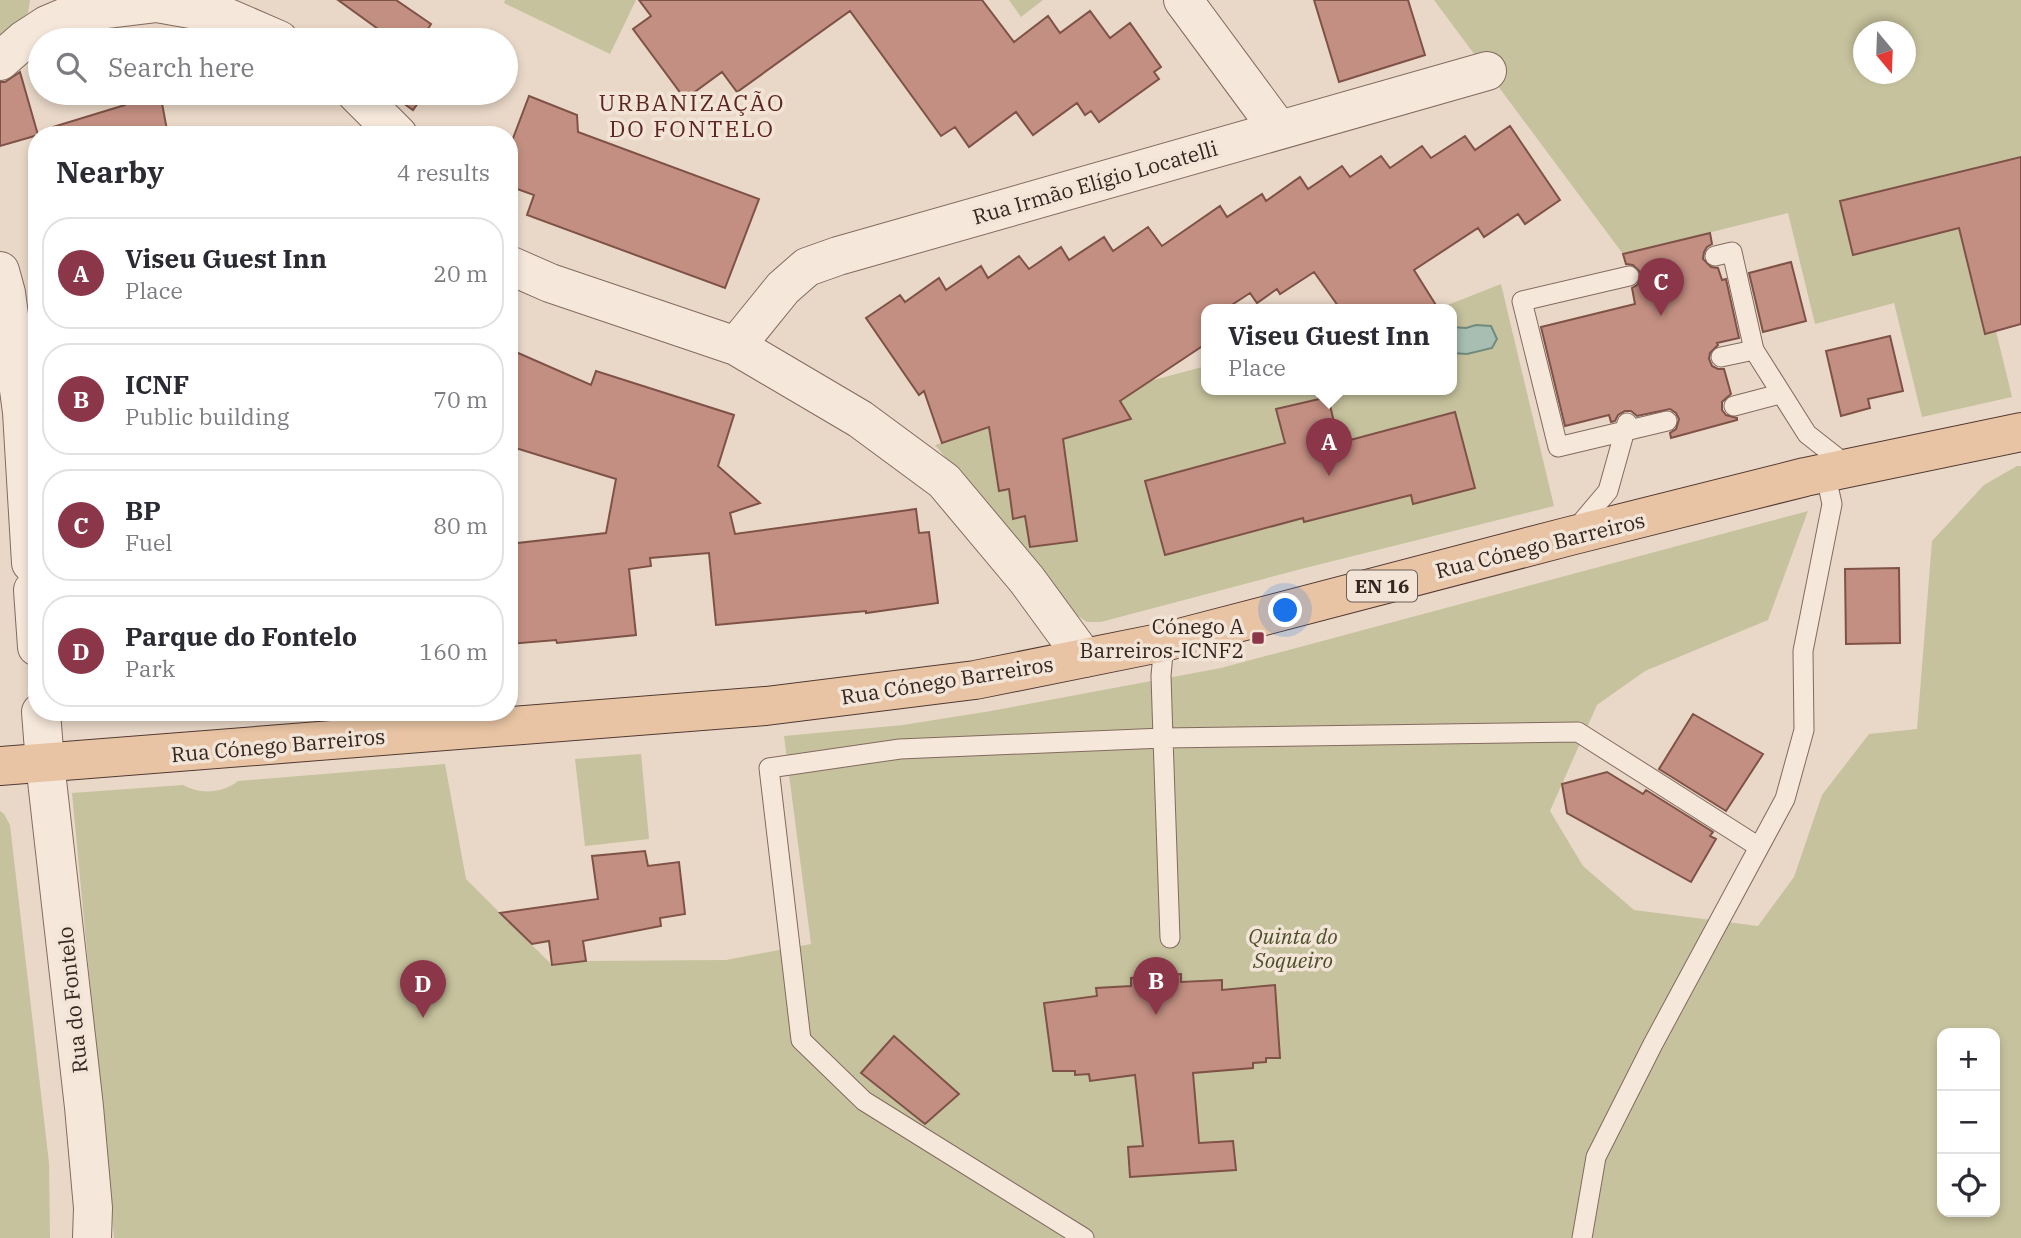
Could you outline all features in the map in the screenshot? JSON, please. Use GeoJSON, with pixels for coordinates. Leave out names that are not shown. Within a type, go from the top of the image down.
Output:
{"type":"FeatureCollection","features":[{"type":"Feature","properties":{"kind":"main road","name":"Rua Cónego Barreiros"},"geometry":{"type":"LineString","coordinates":[[45,763],[765,706],[975,680],[1164,642],[1570,536],[1837,470],[2012,437]]}},
{"type":"Feature","properties":{"kind":"main road","name":"EN 16"},"geometry":{"type":"LineString","coordinates":[[0,766],[45,763]]}},
{"type":"Feature","properties":{"kind":"street"},"geometry":{"type":"LineString","coordinates":[[1183,0],[1279,130]]}},
{"type":"Feature","properties":{"kind":"street"},"geometry":{"type":"LineString","coordinates":[[42,28],[88,6],[157,3],[219,14],[251,28]]}},
{"type":"Feature","properties":{"kind":"street"},"geometry":{"type":"LineString","coordinates":[[0,61],[28,37]]}},
{"type":"Feature","properties":{"kind":"street","name":"Rua Irmão Elígio Locatelli"},"geometry":{"type":"LineString","coordinates":[[736,346],[783,288],[807,267],[1487,71]]}},
{"type":"Feature","properties":{"kind":"street"},"geometry":{"type":"LineString","coordinates":[[368,105],[389,126]]}},
{"type":"Feature","properties":{"kind":"street"},"geometry":{"type":"LineString","coordinates":[[518,269],[550,283],[736,346],[860,419],[944,481],[1027,580],[1084,658]]}},
{"type":"Feature","properties":{"kind":"street"},"geometry":{"type":"LineString","coordinates":[[0,271],[6,293],[22,412],[28,511]]}},
{"type":"Feature","properties":{"kind":"street","name":"Rua do Fontelo"},"geometry":{"type":"LineString","coordinates":[[42,721],[84,1107],[93,1208],[92,1238]]}},
{"type":"Feature","properties":{"kind":"lane"},"geometry":{"type":"LineString","coordinates":[[1582,1238],[1596,1157],[1653,1044],[1785,799],[1804,730],[1803,651],[1837,470],[1807,434],[1754,350],[1732,252],[1715,256]]}},
{"type":"Feature","properties":{"kind":"lane"},"geometry":{"type":"LineString","coordinates":[[1629,276],[1522,301],[1558,447],[1626,427],[1667,421]]}},
{"type":"Feature","properties":{"kind":"lane"},"geometry":{"type":"LineString","coordinates":[[1721,357],[1754,350]]}},
{"type":"Feature","properties":{"kind":"lane"},"geometry":{"type":"LineString","coordinates":[[1734,406],[1780,394]]}},
{"type":"Feature","properties":{"kind":"lane"},"geometry":{"type":"LineString","coordinates":[[1570,536],[1608,491],[1626,427]]}},
{"type":"Feature","properties":{"kind":"lane"},"geometry":{"type":"LineString","coordinates":[[1164,642],[1161,676],[1170,938]]}},
{"type":"Feature","properties":{"kind":"lane"},"geometry":{"type":"LineString","coordinates":[[1084,1238],[864,1101],[801,1040],[769,768],[900,749],[1163,738],[1578,732],[1759,847]]}},
{"type":"Feature","properties":{"kind":"green space"},"geometry":{"type":"Polygon","coordinates":[[[0,0],[30,0],[28,13],[0,36],[0,0]]]}},
{"type":"Feature","properties":{"kind":"green space"},"geometry":{"type":"Polygon","coordinates":[[[505,0],[636,0],[610,54],[504,3],[505,0]]]}},
{"type":"Feature","properties":{"kind":"green space"},"geometry":{"type":"Polygon","coordinates":[[[1009,0],[1043,0],[1021,17],[1009,0]]]}},
{"type":"Feature","properties":{"kind":"green space"},"geometry":{"type":"Polygon","coordinates":[[[1434,0],[2021,0],[2021,157],[1946,175],[1984,334],[1996,331],[2012,397],[1922,417],[1894,303],[1815,324],[1788,213],[1623,254],[1434,0]]]}},
{"type":"Feature","properties":{"kind":"green space"},"geometry":{"type":"Polygon","coordinates":[[[1501,284],[1554,506],[1101,622],[1087,622],[1078,616],[935,445],[1071,402],[1201,367],[1201,395],[1457,395],[1457,304],[1450,304],[1501,284]]]}},
{"type":"Feature","properties":{"kind":"green space","name":"Quinta do Soqueiro"},"geometry":{"type":"Polygon","coordinates":[[[2021,466],[2021,1238],[114,1238],[72,793],[183,785],[211,791],[238,781],[445,764],[466,879],[552,965],[586,961],[726,960],[811,944],[784,736],[903,725],[1221,668],[1808,511],[1768,620],[1645,671],[1597,705],[1550,811],[1583,866],[1634,910],[1758,926],[1794,877],[1822,795],[1869,734],[1917,729],[1932,541],[1984,485],[2021,466]]]}},
{"type":"Feature","properties":{"kind":"green space"},"geometry":{"type":"Polygon","coordinates":[[[641,754],[649,839],[585,846],[575,759],[641,754]]]}},
{"type":"Feature","properties":{"kind":"green space"},"geometry":{"type":"Polygon","coordinates":[[[0,811],[10,825],[49,1163],[50,1238],[0,1238],[0,811]]]}},
{"type":"Feature","properties":{"kind":"shaded area"},"geometry":{"type":"Polygon","coordinates":[[[1476,325],[1491,326],[1497,339],[1492,348],[1467,354],[1457,353],[1457,327],[1476,325]]]}},
{"type":"Feature","properties":{"kind":"building"},"geometry":{"type":"Polygon","coordinates":[[[338,0],[396,0],[431,24],[428,28],[377,28],[338,0]]]}},
{"type":"Feature","properties":{"kind":"building"},"geometry":{"type":"Polygon","coordinates":[[[639,0],[982,0],[1014,42],[1048,16],[1060,33],[1090,11],[1110,38],[1130,23],[1161,67],[1154,72],[1159,79],[1099,122],[1091,111],[1085,115],[1077,103],[1033,135],[1016,112],[969,147],[955,127],[941,136],[850,11],[737,92],[722,72],[685,99],[633,29],[651,16],[639,0]]]}},
{"type":"Feature","properties":{"kind":"building"},"geometry":{"type":"Polygon","coordinates":[[[1314,0],[1408,0],[1425,55],[1339,82],[1314,0]]]}},
{"type":"Feature","properties":{"kind":"building"},"geometry":{"type":"Polygon","coordinates":[[[20,72],[35,126],[28,126],[28,138],[0,146],[0,82],[5,82],[20,72]]]}},
{"type":"Feature","properties":{"kind":"building"},"geometry":{"type":"Polygon","coordinates":[[[529,96],[577,115],[578,132],[759,199],[725,288],[527,215],[534,195],[518,189],[518,126],[529,96]]]}},
{"type":"Feature","properties":{"kind":"building"},"geometry":{"type":"Polygon","coordinates":[[[125,105],[162,105],[166,126],[56,126],[125,105]]]}},
{"type":"Feature","properties":{"kind":"building"},"geometry":{"type":"Polygon","coordinates":[[[1510,126],[1560,200],[1525,224],[1518,214],[1484,237],[1478,228],[1414,270],[1435,304],[1337,304],[1314,272],[1280,294],[1277,289],[1257,303],[1250,293],[1233,304],[1201,304],[1201,347],[1120,401],[1131,419],[1063,439],[1077,541],[1030,547],[1025,516],[1013,519],[1009,489],[999,491],[989,427],[942,443],[924,391],[919,395],[866,318],[900,295],[905,302],[939,278],[946,290],[981,266],[988,278],[1019,256],[1029,269],[1061,247],[1069,260],[1104,237],[1113,251],[1148,227],[1162,246],[1220,206],[1227,217],[1262,194],[1266,201],[1300,177],[1308,189],[1342,166],[1350,177],[1381,156],[1390,168],[1422,146],[1431,158],[1465,136],[1475,150],[1510,126]]]}},
{"type":"Feature","properties":{"kind":"building"},"geometry":{"type":"Polygon","coordinates":[[[2021,157],[2021,324],[1985,334],[1959,228],[1853,255],[1840,201],[2021,157]]]}},
{"type":"Feature","properties":{"kind":"building"},"geometry":{"type":"Polygon","coordinates":[[[1710,233],[1712,244],[1704,252],[1703,259],[1711,267],[1718,268],[1722,280],[1726,279],[1739,338],[1717,343],[1709,359],[1712,366],[1724,369],[1731,394],[1722,402],[1722,410],[1737,420],[1671,438],[1670,433],[1676,429],[1679,419],[1670,409],[1637,416],[1631,411],[1625,411],[1611,422],[1609,415],[1565,426],[1541,327],[1635,304],[1632,288],[1640,280],[1641,273],[1633,265],[1626,264],[1623,254],[1710,233]]]}},
{"type":"Feature","properties":{"kind":"building"},"geometry":{"type":"Polygon","coordinates":[[[1791,262],[1806,321],[1763,332],[1749,273],[1791,262]]]}},
{"type":"Feature","properties":{"kind":"building"},"geometry":{"type":"Polygon","coordinates":[[[1890,336],[1903,391],[1868,399],[1870,408],[1841,416],[1826,351],[1890,336]]]}},
{"type":"Feature","properties":{"kind":"building"},"geometry":{"type":"Polygon","coordinates":[[[518,353],[591,385],[596,371],[734,415],[718,466],[760,503],[730,513],[735,534],[916,509],[919,533],[929,532],[938,603],[866,613],[716,625],[709,553],[650,558],[651,566],[629,569],[636,635],[557,643],[556,640],[518,643],[518,543],[606,533],[616,479],[518,449],[518,353]]]}},
{"type":"Feature","properties":{"kind":"building"},"geometry":{"type":"Polygon","coordinates":[[[1328,397],[1339,443],[1455,412],[1475,488],[1413,504],[1411,495],[1304,522],[1303,518],[1165,555],[1145,481],[1285,443],[1276,409],[1328,397]]]}},
{"type":"Feature","properties":{"kind":"building"},"geometry":{"type":"Polygon","coordinates":[[[1899,568],[1900,643],[1846,644],[1845,569],[1899,568]]]}},
{"type":"Feature","properties":{"kind":"building"},"geometry":{"type":"Polygon","coordinates":[[[1693,714],[1763,754],[1726,811],[1659,769],[1693,714]]]}},
{"type":"Feature","properties":{"kind":"building"},"geometry":{"type":"Polygon","coordinates":[[[1607,772],[1643,794],[1646,790],[1713,832],[1710,836],[1716,839],[1691,882],[1567,813],[1562,784],[1607,772]]]}},
{"type":"Feature","properties":{"kind":"building"},"geometry":{"type":"Polygon","coordinates":[[[645,851],[648,866],[679,862],[685,914],[660,918],[661,926],[583,941],[586,961],[552,965],[549,941],[532,944],[500,913],[598,899],[592,856],[645,851]]]}},
{"type":"Feature","properties":{"kind":"building"},"geometry":{"type":"Polygon","coordinates":[[[1181,974],[1181,982],[1222,980],[1222,990],[1275,985],[1280,1058],[1266,1058],[1266,1062],[1253,1063],[1253,1068],[1193,1073],[1199,1143],[1233,1141],[1236,1170],[1130,1177],[1128,1147],[1143,1146],[1135,1075],[1090,1081],[1089,1074],[1075,1075],[1075,1071],[1053,1071],[1044,1003],[1097,996],[1096,988],[1131,986],[1131,978],[1181,974]]]}},
{"type":"Feature","properties":{"kind":"building"},"geometry":{"type":"Polygon","coordinates":[[[894,1036],[959,1094],[925,1124],[861,1073],[894,1036]]]}},
{"type":"Feature","properties":{"kind":"place","name":"BP"},"geometry":{"type":"Point","coordinates":[1661,316]}},
{"type":"Feature","properties":{"kind":"place","name":"Viseu Guest Inn"},"geometry":{"type":"Point","coordinates":[1329,476]}},
{"type":"Feature","properties":{"kind":"place","name":"Cónego A Barreiros-ICNF2"},"geometry":{"type":"Point","coordinates":[1258,638]}},
{"type":"Feature","properties":{"kind":"place","name":"ICNF"},"geometry":{"type":"Point","coordinates":[1156,1015]}},
{"type":"Feature","properties":{"kind":"place","name":"Parque do Fontelo"},"geometry":{"type":"Point","coordinates":[423,1018]}},
{"type":"Feature","properties":{"kind":"district","name":"URBANIZAÇÃO DO FONTELO"},"geometry":{"type":"Point","coordinates":[692,115]}}]}
